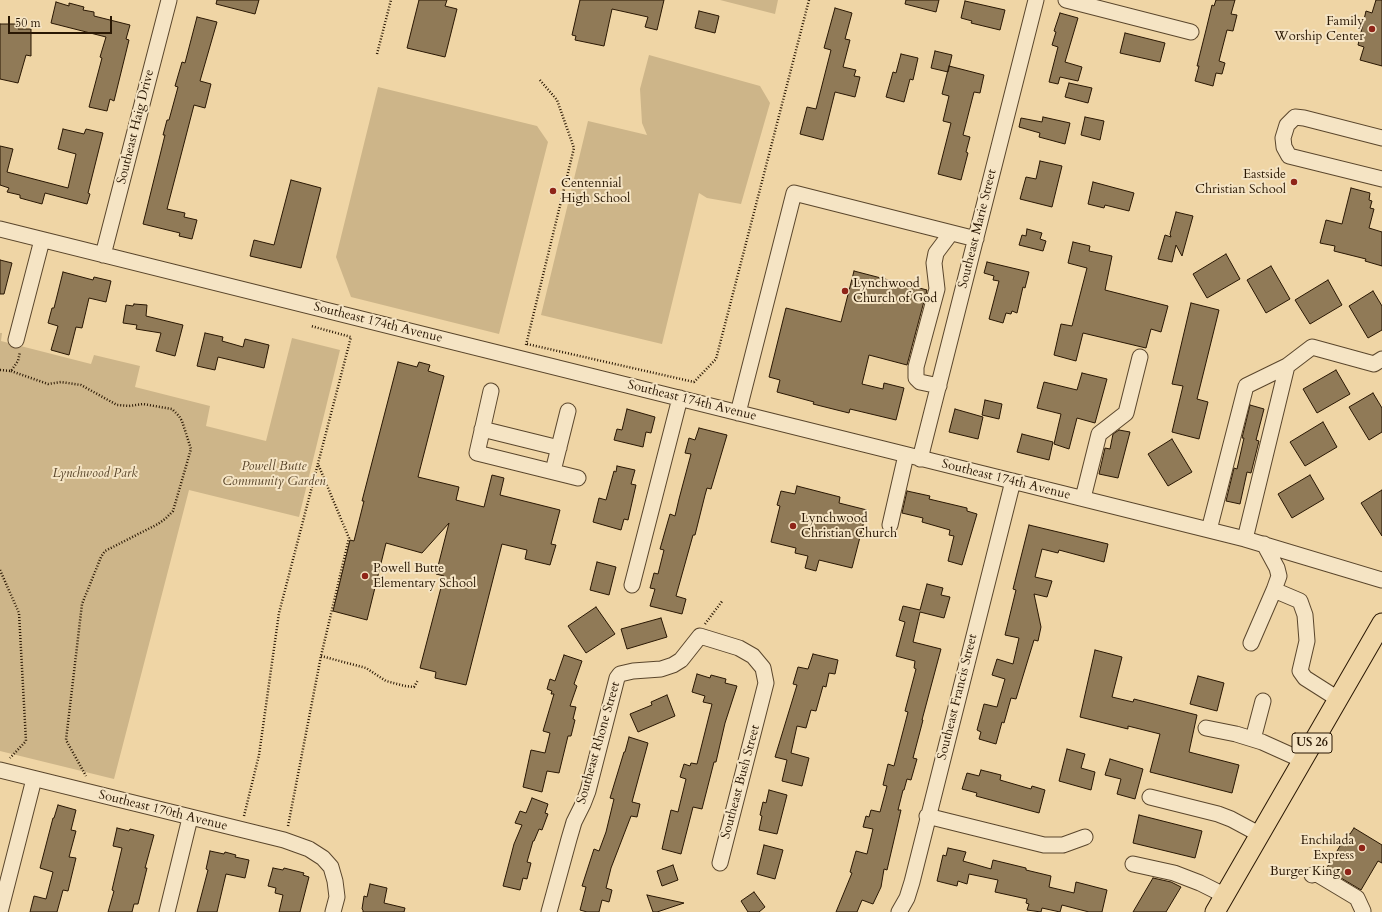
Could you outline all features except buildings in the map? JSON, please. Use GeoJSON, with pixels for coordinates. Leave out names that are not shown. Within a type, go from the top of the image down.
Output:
{"type":"FeatureCollection","features":[{"type":"Feature","properties":{"kind":"main road","name":"US 26"},"geometry":{"type":"LineString","coordinates":[[1214,912],[1382,623]]}},
{"type":"Feature","properties":{"kind":"street","name":"Southeast Marie Street"},"geometry":{"type":"LineString","coordinates":[[890,525],[939,386],[1036,0]]}},
{"type":"Feature","properties":{"kind":"street"},"geometry":{"type":"LineString","coordinates":[[1066,0],[1191,32]]}},
{"type":"Feature","properties":{"kind":"street","name":"Southeast Haig Drive"},"geometry":{"type":"LineString","coordinates":[[103,255],[164,1]]}},
{"type":"Feature","properties":{"kind":"street"},"geometry":{"type":"LineString","coordinates":[[1382,138],[1295,117],[1287,125],[1283,138],[1284,147],[1289,156],[1382,179]]}},
{"type":"Feature","properties":{"kind":"street"},"geometry":{"type":"LineString","coordinates":[[738,413],[794,192],[976,239]]}},
{"type":"Feature","properties":{"kind":"street","name":"Southeast 174th Avenue"},"geometry":{"type":"LineString","coordinates":[[0,229],[1245,539],[1382,580]]}},
{"type":"Feature","properties":{"kind":"street"},"geometry":{"type":"LineString","coordinates":[[939,386],[920,382],[916,378],[916,367],[937,289],[934,263],[936,254],[951,233]]}},
{"type":"Feature","properties":{"kind":"street"},"geometry":{"type":"LineString","coordinates":[[16,340],[42,240]]}},
{"type":"Feature","properties":{"kind":"street"},"geometry":{"type":"LineString","coordinates":[[1209,530],[1246,386],[1287,366],[1312,347],[1374,364],[1382,359]]}},
{"type":"Feature","properties":{"kind":"street"},"geometry":{"type":"LineString","coordinates":[[1083,498],[1099,434],[1126,413],[1140,357]]}},
{"type":"Feature","properties":{"kind":"street"},"geometry":{"type":"LineString","coordinates":[[1245,539],[1287,366]]}},
{"type":"Feature","properties":{"kind":"street"},"geometry":{"type":"LineString","coordinates":[[491,391],[477,453],[578,478]]}},
{"type":"Feature","properties":{"kind":"street"},"geometry":{"type":"LineString","coordinates":[[632,585],[680,398]]}},
{"type":"Feature","properties":{"kind":"street"},"geometry":{"type":"LineString","coordinates":[[553,471],[568,411]]}},
{"type":"Feature","properties":{"kind":"street"},"geometry":{"type":"LineString","coordinates":[[482,429],[558,448]]}},
{"type":"Feature","properties":{"kind":"street","name":"Southeast Francis Street"},"geometry":{"type":"LineString","coordinates":[[899,912],[907,898],[912,882],[1013,481]]}},
{"type":"Feature","properties":{"kind":"street"},"geometry":{"type":"LineString","coordinates":[[1251,643],[1274,590],[1278,576],[1277,568],[1264,544]]}},
{"type":"Feature","properties":{"kind":"street"},"geometry":{"type":"LineString","coordinates":[[1274,590],[1300,601],[1305,615],[1307,641],[1300,671],[1305,678],[1338,699]]}},
{"type":"Feature","properties":{"kind":"street","name":"Southeast Bush Street"},"geometry":{"type":"LineString","coordinates":[[700,636],[739,648],[753,656],[763,668],[766,683],[720,863]]}},
{"type":"Feature","properties":{"kind":"street","name":"Southeast Rhone Street"},"geometry":{"type":"LineString","coordinates":[[549,912],[574,822],[588,791],[617,678],[620,674],[634,671],[661,669],[673,665],[681,660],[700,636]]}},
{"type":"Feature","properties":{"kind":"street"},"geometry":{"type":"LineString","coordinates":[[1253,739],[1263,701]]}},
{"type":"Feature","properties":{"kind":"street"},"geometry":{"type":"LineString","coordinates":[[1206,728],[1253,739],[1302,760]]}},
{"type":"Feature","properties":{"kind":"street","name":"Southeast 170th Avenue"},"geometry":{"type":"LineString","coordinates":[[3,767],[34,779],[284,840],[309,848],[331,866],[335,881],[336,897],[333,912]]}},
{"type":"Feature","properties":{"kind":"street"},"geometry":{"type":"LineString","coordinates":[[0,912],[34,779]]}},
{"type":"Feature","properties":{"kind":"street"},"geometry":{"type":"LineString","coordinates":[[1150,797],[1218,814],[1231,819],[1258,834]]}},
{"type":"Feature","properties":{"kind":"street"},"geometry":{"type":"LineString","coordinates":[[928,816],[1044,845],[1063,845],[1085,837]]}},
{"type":"Feature","properties":{"kind":"street"},"geometry":{"type":"LineString","coordinates":[[167,912],[190,818]]}},
{"type":"Feature","properties":{"kind":"street"},"geometry":{"type":"LineString","coordinates":[[1133,864],[1174,873],[1200,883],[1224,895]]}},
{"type":"Feature","properties":{"kind":"street"},"geometry":{"type":"LineString","coordinates":[[1312,874],[1317,874],[1358,898],[1363,911]]}},
{"type":"Feature","properties":{"kind":"path"},"geometry":{"type":"LineString","coordinates":[[377,54],[391,0]]}},
{"type":"Feature","properties":{"kind":"path"},"geometry":{"type":"LineString","coordinates":[[527,344],[694,382],[716,359],[809,0]]}},
{"type":"Feature","properties":{"kind":"path"},"geometry":{"type":"LineString","coordinates":[[523,359],[574,148],[557,100],[539,79]]}},
{"type":"Feature","properties":{"kind":"path"},"geometry":{"type":"LineString","coordinates":[[241,830],[259,755],[279,613],[351,336],[311,326]]}},
{"type":"Feature","properties":{"kind":"path"},"geometry":{"type":"LineString","coordinates":[[11,371],[20,355],[21,348],[16,340]]}},
{"type":"Feature","properties":{"kind":"path"},"geometry":{"type":"LineString","coordinates":[[0,370],[11,371],[48,384],[61,382],[81,385],[117,405],[129,406],[143,404],[172,409],[182,421],[191,449],[173,511],[158,524],[105,551],[101,557],[82,604],[66,740],[96,795]]}},
{"type":"Feature","properties":{"kind":"path"},"geometry":{"type":"LineString","coordinates":[[284,840],[321,656],[349,538],[318,464]]}},
{"type":"Feature","properties":{"kind":"path"},"geometry":{"type":"LineString","coordinates":[[0,570],[19,613],[26,742],[3,767]]}},
{"type":"Feature","properties":{"kind":"path"},"geometry":{"type":"LineString","coordinates":[[700,636],[705,624],[723,600]]}},
{"type":"Feature","properties":{"kind":"path"},"geometry":{"type":"LineString","coordinates":[[321,656],[366,668],[386,681],[405,686],[414,687],[418,680]]}},
{"type":"Feature","properties":{"kind":"green space"},"geometry":{"type":"Polygon","coordinates":[[[720,0],[778,0],[775,14],[720,0]]]}},
{"type":"Feature","properties":{"kind":"green space"},"geometry":{"type":"Polygon","coordinates":[[[649,55],[760,86],[770,103],[741,204],[707,198],[699,193],[662,344],[541,315],[588,121],[647,135],[642,123],[640,89],[649,55]]]}},
{"type":"Feature","properties":{"kind":"green space"},"geometry":{"type":"Polygon","coordinates":[[[378,87],[537,126],[548,142],[499,334],[351,297],[336,257],[378,87]]]}},
{"type":"Feature","properties":{"kind":"green space","name":"Lynchwood Park"},"geometry":{"type":"Polygon","coordinates":[[[0,333],[2,333],[1,341],[91,364],[94,355],[140,366],[135,387],[210,406],[206,426],[266,441],[292,338],[340,350],[299,517],[189,490],[114,779],[0,751],[0,333]]]}},
{"type":"Feature","properties":{"kind":"place","name":"Family Worship Center"},"geometry":{"type":"Point","coordinates":[1372,29]}},
{"type":"Feature","properties":{"kind":"place","name":"Eastside Christian School"},"geometry":{"type":"Point","coordinates":[1294,182]}},
{"type":"Feature","properties":{"kind":"place","name":"Centennial High School"},"geometry":{"type":"Point","coordinates":[553,191]}},
{"type":"Feature","properties":{"kind":"place","name":"Lynchwood Church of God"},"geometry":{"type":"Point","coordinates":[845,291]}},
{"type":"Feature","properties":{"kind":"place","name":"Lynchwood Christian Church"},"geometry":{"type":"Point","coordinates":[793,526]}},
{"type":"Feature","properties":{"kind":"place","name":"Powell Butte Elementary School"},"geometry":{"type":"Point","coordinates":[365,576]}},
{"type":"Feature","properties":{"kind":"place","name":"Enchilada Express"},"geometry":{"type":"Point","coordinates":[1362,848]}},
{"type":"Feature","properties":{"kind":"place","name":"Burger King"},"geometry":{"type":"Point","coordinates":[1348,872]}},
{"type":"Feature","properties":{"kind":"park label","name":"Powell Butte Community Garden"},"geometry":{"type":"Point","coordinates":[274,474]}}]}
